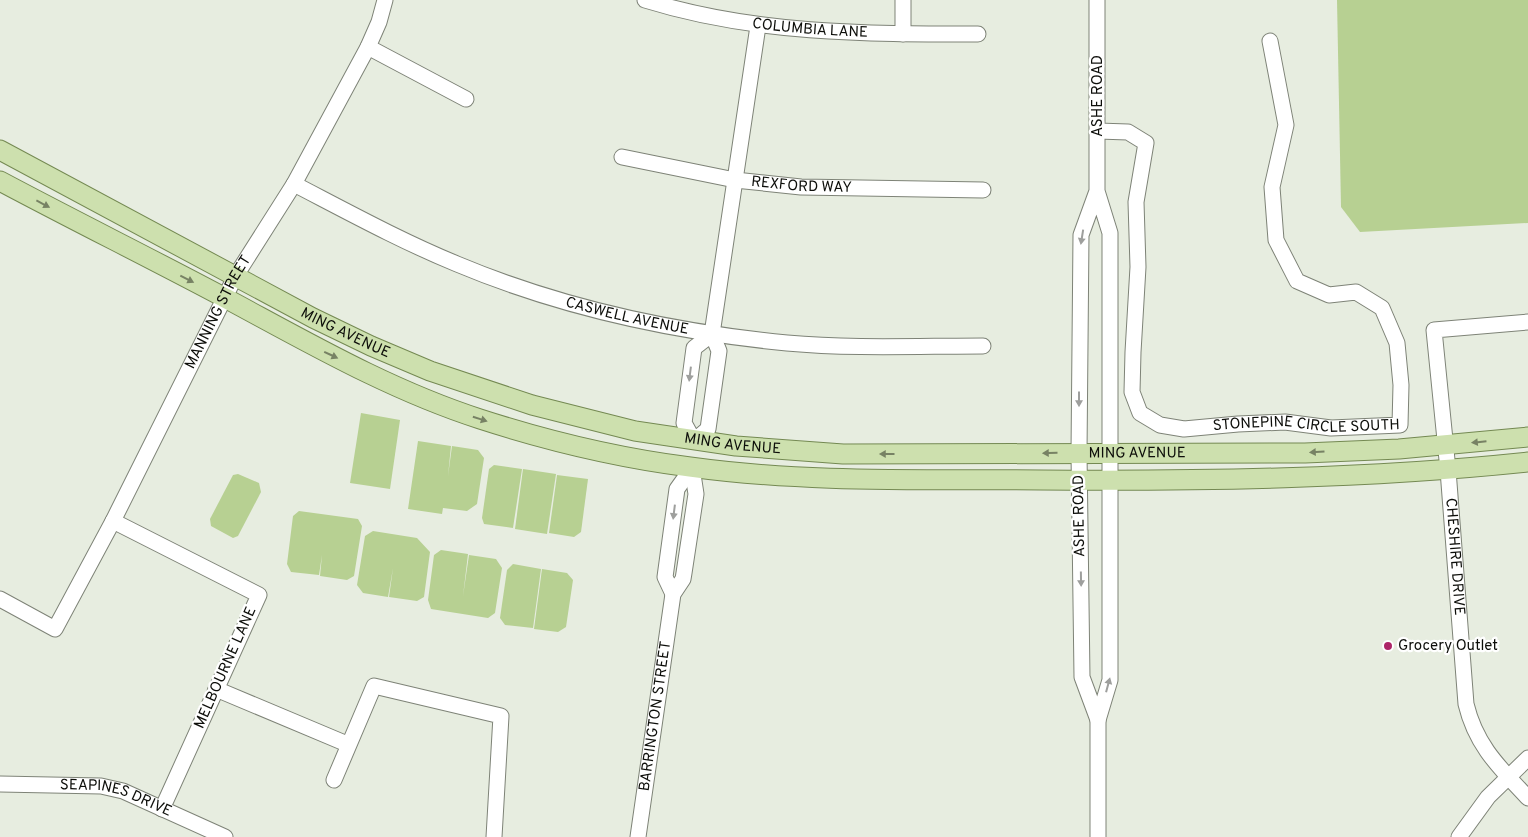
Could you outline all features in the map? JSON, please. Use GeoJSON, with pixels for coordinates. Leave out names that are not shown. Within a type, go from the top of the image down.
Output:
{"type":"FeatureCollection","features":[{"type":"Feature","properties":{"kind":"main road","name":"MING AVENUE"},"geometry":{"type":"LineString","coordinates":[[0,150],[236,277],[371,346],[470,386],[573,416],[694,441],[800,452],[1306,453],[1445,445],[1528,437]]}},
{"type":"Feature","properties":{"kind":"main road","name":"MING AVENUE"},"geometry":{"type":"LineString","coordinates":[[0,181],[225,298],[317,349],[432,401],[531,434],[692,468],[845,479],[1109,480],[1308,478],[1448,470],[1528,462]]}},
{"type":"Feature","properties":{"kind":"main road"},"geometry":{"type":"LineString","coordinates":[[595,449],[669,453],[694,441]]}},
{"type":"Feature","properties":{"kind":"main road"},"geometry":{"type":"LineString","coordinates":[[692,468],[708,457],[800,452]]}},
{"type":"Feature","properties":{"kind":"street","name":"MANNING STREET"},"geometry":{"type":"LineString","coordinates":[[0,599],[55,629],[113,521],[236,277],[294,184],[368,47],[379,22],[385,0]]}},
{"type":"Feature","properties":{"kind":"street","name":"COLUMBIA LANE"},"geometry":{"type":"LineString","coordinates":[[645,0],[712,18],[758,26],[840,34],[978,34]]}},
{"type":"Feature","properties":{"kind":"street"},"geometry":{"type":"LineString","coordinates":[[902,0],[902,34]]}},
{"type":"Feature","properties":{"kind":"street","name":"ASHE ROAD"},"geometry":{"type":"LineString","coordinates":[[1097,0],[1098,191],[1110,233],[1110,680],[1098,720],[1098,837]]}},
{"type":"Feature","properties":{"kind":"street"},"geometry":{"type":"LineString","coordinates":[[712,334],[694,348],[684,423],[694,441],[708,429],[719,352],[712,334],[758,26]]}},
{"type":"Feature","properties":{"kind":"street","name":"STONEPINE CIRCLE SOUTH"},"geometry":{"type":"LineString","coordinates":[[1098,131],[1128,132],[1146,144],[1136,202],[1138,267],[1132,392],[1140,413],[1160,425],[1184,429],[1285,422],[1331,428],[1400,425],[1401,384],[1397,343],[1382,308],[1356,292],[1329,295],[1297,281],[1276,240],[1272,188],[1286,125],[1270,41]]}},
{"type":"Feature","properties":{"kind":"street"},"geometry":{"type":"LineString","coordinates":[[368,47],[466,99]]}},
{"type":"Feature","properties":{"kind":"street","name":"REXFORD WAY"},"geometry":{"type":"LineString","coordinates":[[622,157],[735,180],[801,188],[983,190]]}},
{"type":"Feature","properties":{"kind":"street","name":"CASWELL AVENUE"},"geometry":{"type":"LineString","coordinates":[[294,184],[405,241],[511,285],[604,312],[712,334],[789,343],[984,346]]}},
{"type":"Feature","properties":{"kind":"street","name":"ASHE ROAD"},"geometry":{"type":"LineString","coordinates":[[1098,191],[1081,235],[1079,453],[1082,677],[1098,720]]}},
{"type":"Feature","properties":{"kind":"street","name":"CHESHIRE DRIVE"},"geometry":{"type":"LineString","coordinates":[[1528,322],[1434,330],[1448,470],[1466,704],[1477,738],[1488,754],[1528,798]]}},
{"type":"Feature","properties":{"kind":"street","name":"BARRINGTON STREET"},"geometry":{"type":"LineString","coordinates":[[638,837],[673,594],[666,577],[677,489],[692,468]]}},
{"type":"Feature","properties":{"kind":"street","name":"MELBOURNE LANE"},"geometry":{"type":"LineString","coordinates":[[113,521],[259,595],[162,808]]}},
{"type":"Feature","properties":{"kind":"street"},"geometry":{"type":"LineString","coordinates":[[334,780],[347,744],[374,686],[501,716],[494,837]]}},
{"type":"Feature","properties":{"kind":"street"},"geometry":{"type":"LineString","coordinates":[[216,690],[347,744]]}},
{"type":"Feature","properties":{"kind":"street"},"geometry":{"type":"LineString","coordinates":[[1459,837],[1488,797],[1528,758]]}},
{"type":"Feature","properties":{"kind":"street","name":"SEAPINES DRIVE"},"geometry":{"type":"LineString","coordinates":[[0,784],[77,783],[100,786],[124,792],[225,837]]}},
{"type":"Feature","properties":{"kind":"green space"},"geometry":{"type":"Polygon","coordinates":[[[1337,0],[1528,0],[1528,223],[1360,232],[1341,207],[1337,0]]]}},
{"type":"Feature","properties":{"kind":"green space"},"geometry":{"type":"Polygon","coordinates":[[[361,413],[400,420],[390,489],[350,483],[361,413]]]}},
{"type":"Feature","properties":{"kind":"green space"},"geometry":{"type":"Polygon","coordinates":[[[418,441],[451,446],[448,476],[452,446],[478,450],[484,458],[477,504],[467,511],[443,508],[442,514],[408,509],[418,441]]]}},
{"type":"Feature","properties":{"kind":"green space"},"geometry":{"type":"Polygon","coordinates":[[[494,465],[522,469],[513,528],[484,524],[482,518],[489,469],[494,465]]]}},
{"type":"Feature","properties":{"kind":"green space"},"geometry":{"type":"Polygon","coordinates":[[[523,469],[556,474],[547,534],[515,529],[523,469]]]}},
{"type":"Feature","properties":{"kind":"green space"},"geometry":{"type":"Polygon","coordinates":[[[238,474],[259,483],[261,492],[238,536],[233,538],[211,526],[210,519],[233,475],[238,474]]]}},
{"type":"Feature","properties":{"kind":"green space"},"geometry":{"type":"Polygon","coordinates":[[[557,475],[588,479],[581,532],[574,537],[549,533],[557,475]]]}},
{"type":"Feature","properties":{"kind":"green space"},"geometry":{"type":"Polygon","coordinates":[[[299,511],[358,519],[362,526],[354,576],[347,580],[320,576],[322,555],[319,575],[291,572],[287,564],[293,516],[299,511]]]}},
{"type":"Feature","properties":{"kind":"green space"},"geometry":{"type":"Polygon","coordinates":[[[373,531],[417,538],[430,552],[424,597],[417,601],[389,597],[393,568],[388,597],[363,593],[357,585],[365,536],[373,531]]]}},
{"type":"Feature","properties":{"kind":"green space"},"geometry":{"type":"Polygon","coordinates":[[[441,550],[468,554],[463,596],[469,555],[496,559],[502,568],[495,613],[488,618],[431,609],[428,600],[434,555],[441,550]]]}},
{"type":"Feature","properties":{"kind":"green space"},"geometry":{"type":"Polygon","coordinates":[[[513,564],[541,569],[533,628],[505,625],[500,618],[507,570],[513,564]]]}},
{"type":"Feature","properties":{"kind":"green space"},"geometry":{"type":"Polygon","coordinates":[[[542,569],[567,573],[573,580],[566,627],[558,632],[534,629],[542,569]]]}},
{"type":"Feature","properties":{"kind":"place","name":"Grocery Outlet"},"geometry":{"type":"Point","coordinates":[1388,646]}}]}
